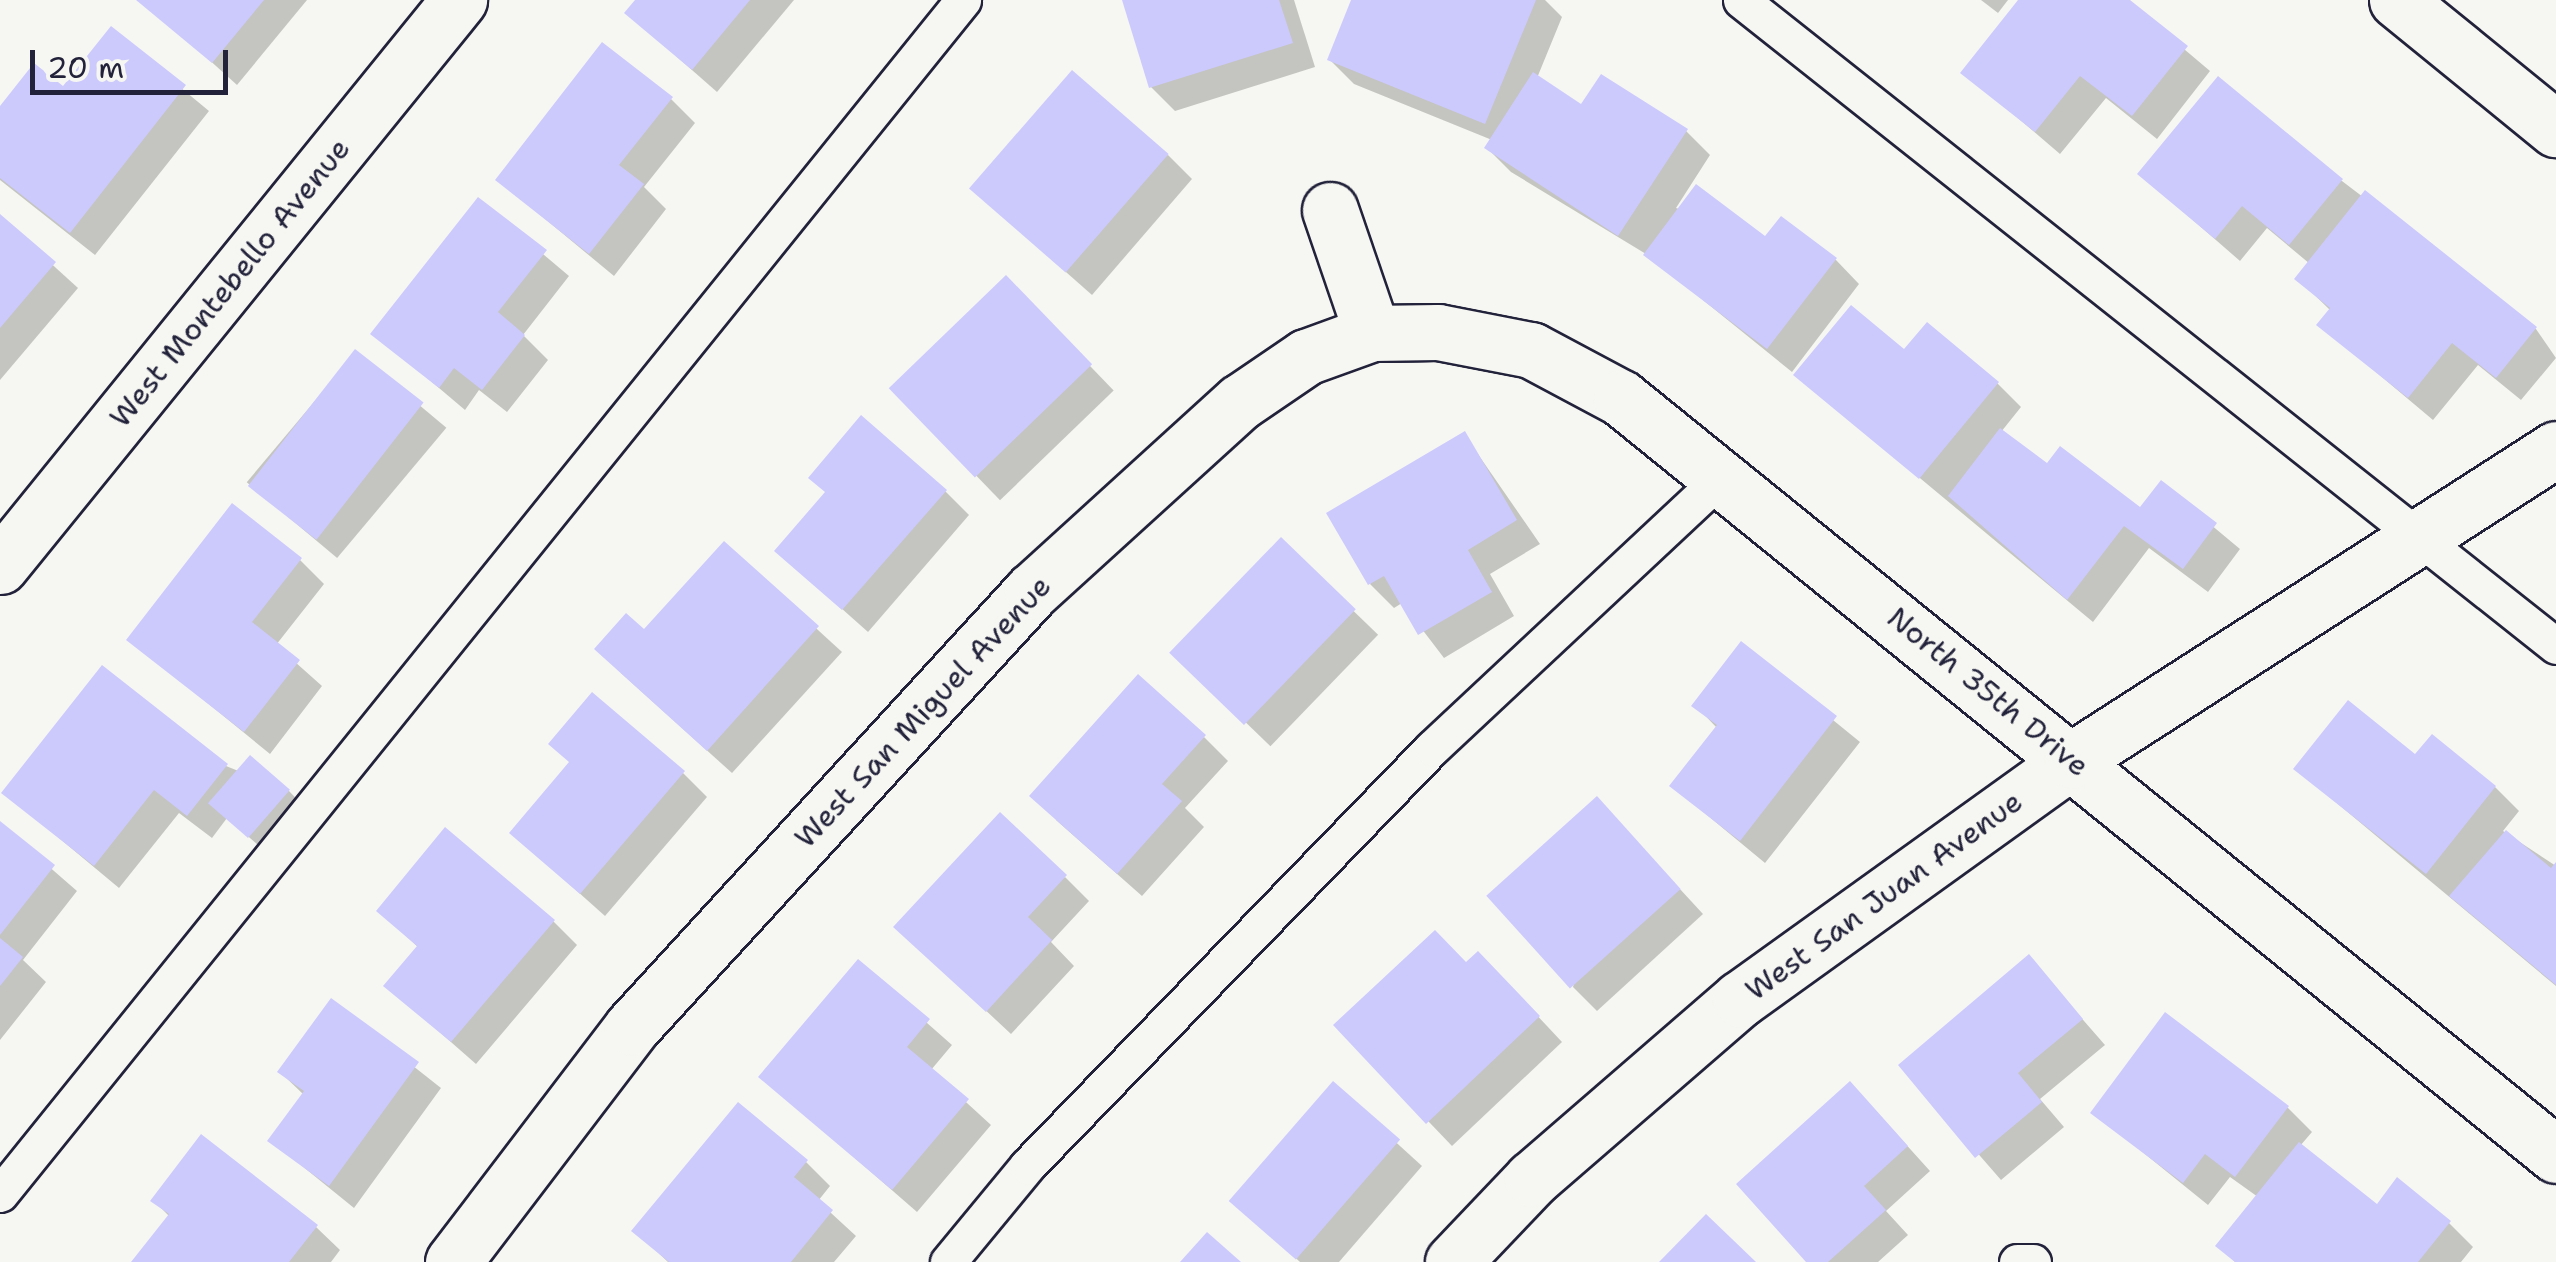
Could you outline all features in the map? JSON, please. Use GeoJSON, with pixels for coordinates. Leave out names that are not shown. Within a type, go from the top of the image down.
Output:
{"type":"FeatureCollection","features":[{"type":"Feature","properties":{"kind":"street","name":"West Montebello Avenue"},"geometry":{"type":"LineString","coordinates":[[0,566],[459,0]]}},
{"type":"Feature","properties":{"kind":"street"},"geometry":{"type":"LineString","coordinates":[[2396,0],[2556,129]]}},
{"type":"Feature","properties":{"kind":"street"},"geometry":{"type":"LineString","coordinates":[[1330,210],[1372,333]]}},
{"type":"Feature","properties":{"kind":"street","name":"North 35th Drive"},"geometry":{"type":"LineString","coordinates":[[1372,333],[1438,332],[1531,350],[1621,398],[2556,1155]]}},
{"type":"Feature","properties":{"kind":"street","name":"West San Miguel Avenue"},"geometry":{"type":"LineString","coordinates":[[453,1262],[632,1027],[1032,592],[1240,402],[1306,357],[1372,333]]}},
{"type":"Feature","properties":{"kind":"street","name":"West San Juan Avenue"},"geometry":{"type":"LineString","coordinates":[[1453,1262],[1532,1179],[1740,999],[2072,760],[2416,534],[2556,450]]}},
{"type":"Feature","properties":{"kind":"lane"},"geometry":{"type":"LineString","coordinates":[[0,1194],[963,0]]}},
{"type":"Feature","properties":{"kind":"lane"},"geometry":{"type":"LineString","coordinates":[[1741,0],[2556,646]]}},
{"type":"Feature","properties":{"kind":"lane"},"geometry":{"type":"LineString","coordinates":[[948,1262],[1027,1166],[1432,748],[1721,478]]}},
{"type":"Feature","properties":{"kind":"lane"},"geometry":{"type":"LineString","coordinates":[[2018,1262],[2024,1255],[2034,1262]]}},
{"type":"Feature","properties":{"kind":"building"},"geometry":{"type":"Polygon","coordinates":[[[136,0],[264,0],[212,63],[136,0]]]}},
{"type":"Feature","properties":{"kind":"building"},"geometry":{"type":"Polygon","coordinates":[[[635,0],[750,0],[692,70],[624,13],[635,0]]]}},
{"type":"Feature","properties":{"kind":"building"},"geometry":{"type":"Polygon","coordinates":[[[1122,0],[1279,0],[1293,43],[1149,88],[1122,0]]]}},
{"type":"Feature","properties":{"kind":"building"},"geometry":{"type":"Polygon","coordinates":[[[1351,0],[1536,0],[1485,124],[1327,60],[1351,0]]]}},
{"type":"Feature","properties":{"kind":"building"},"geometry":{"type":"Polygon","coordinates":[[[2018,0],[2130,0],[2188,46],[2132,116],[2080,76],[2035,132],[1960,73],[2018,0]]]}},
{"type":"Feature","properties":{"kind":"building"},"geometry":{"type":"Polygon","coordinates":[[[111,26],[186,85],[70,233],[0,178],[0,106],[34,63],[63,86],[111,26]]]}},
{"type":"Feature","properties":{"kind":"building"},"geometry":{"type":"Polygon","coordinates":[[[602,42],[673,97],[619,165],[644,184],[589,254],[495,180],[602,42]]]}},
{"type":"Feature","properties":{"kind":"building"},"geometry":{"type":"Polygon","coordinates":[[[1072,70],[1169,154],[1066,272],[969,188],[1072,70]]]}},
{"type":"Feature","properties":{"kind":"building"},"geometry":{"type":"Polygon","coordinates":[[[1533,72],[1581,104],[1601,74],[1688,129],[1618,236],[1484,148],[1533,72]]]}},
{"type":"Feature","properties":{"kind":"building"},"geometry":{"type":"Polygon","coordinates":[[[2218,76],[2343,179],[2289,245],[2242,206],[2215,239],[2137,174],[2218,76]]]}},
{"type":"Feature","properties":{"kind":"building"},"geometry":{"type":"Polygon","coordinates":[[[1696,184],[1765,236],[1781,216],[1837,258],[1767,349],[1643,255],[1696,184]]]}},
{"type":"Feature","properties":{"kind":"building"},"geometry":{"type":"Polygon","coordinates":[[[2365,190],[2537,327],[2496,378],[2452,343],[2408,398],[2316,325],[2330,308],[2294,279],[2365,190]]]}},
{"type":"Feature","properties":{"kind":"building"},"geometry":{"type":"Polygon","coordinates":[[[478,197],[547,250],[498,312],[525,335],[482,390],[454,368],[439,388],[370,334],[478,197]]]}},
{"type":"Feature","properties":{"kind":"building"},"geometry":{"type":"Polygon","coordinates":[[[0,214],[56,262],[0,328],[0,214]]]}},
{"type":"Feature","properties":{"kind":"building"},"geometry":{"type":"Polygon","coordinates":[[[1006,275],[1092,364],[975,477],[889,388],[1006,275]]]}},
{"type":"Feature","properties":{"kind":"building"},"geometry":{"type":"Polygon","coordinates":[[[1851,305],[1904,349],[1927,322],[1999,382],[1919,479],[1793,375],[1851,305]]]}},
{"type":"Feature","properties":{"kind":"building"},"geometry":{"type":"Polygon","coordinates":[[[355,349],[424,403],[316,540],[248,486],[355,349]]]}},
{"type":"Feature","properties":{"kind":"building"},"geometry":{"type":"Polygon","coordinates":[[[861,415],[947,490],[842,610],[774,551],[825,492],[808,478],[861,415]]]}},
{"type":"Feature","properties":{"kind":"building"},"geometry":{"type":"Polygon","coordinates":[[[2000,428],[2047,463],[2060,446],[2140,507],[2161,480],[2217,523],[2183,569],[2124,526],[2067,600],[1948,496],[2000,428]]]}},
{"type":"Feature","properties":{"kind":"building"},"geometry":{"type":"Polygon","coordinates":[[[1465,431],[1517,520],[1468,550],[1492,592],[1418,635],[1384,576],[1368,585],[1326,513],[1465,431]]]}},
{"type":"Feature","properties":{"kind":"building"},"geometry":{"type":"Polygon","coordinates":[[[232,503],[302,558],[252,622],[300,660],[244,732],[126,640],[232,503]]]}},
{"type":"Feature","properties":{"kind":"building"},"geometry":{"type":"Polygon","coordinates":[[[1281,537],[1356,609],[1244,725],[1169,653],[1281,537]]]}},
{"type":"Feature","properties":{"kind":"building"},"geometry":{"type":"Polygon","coordinates":[[[724,541],[819,626],[707,751],[594,649],[626,613],[644,629],[724,541]]]}},
{"type":"Feature","properties":{"kind":"building"},"geometry":{"type":"Polygon","coordinates":[[[1741,641],[1837,716],[1740,841],[1669,786],[1717,725],[1691,706],[1741,641]]]}},
{"type":"Feature","properties":{"kind":"building"},"geometry":{"type":"Polygon","coordinates":[[[102,665],[228,764],[187,816],[154,790],[94,866],[1,793],[102,665]]]}},
{"type":"Feature","properties":{"kind":"building"},"geometry":{"type":"Polygon","coordinates":[[[1138,674],[1206,735],[1162,784],[1182,801],[1117,874],[1029,796],[1138,674]]]}},
{"type":"Feature","properties":{"kind":"building"},"geometry":{"type":"Polygon","coordinates":[[[592,692],[685,771],[580,894],[509,833],[569,762],[548,744],[592,692]]]}},
{"type":"Feature","properties":{"kind":"building"},"geometry":{"type":"Polygon","coordinates":[[[2348,700],[2415,754],[2432,734],[2496,786],[2426,874],[2293,769],[2348,700]]]}},
{"type":"Feature","properties":{"kind":"building"},"geometry":{"type":"Polygon","coordinates":[[[250,755],[290,790],[248,838],[208,803],[250,755]]]}},
{"type":"Feature","properties":{"kind":"building"},"geometry":{"type":"Polygon","coordinates":[[[1597,796],[1681,889],[1570,989],[1486,896],[1597,796]]]}},
{"type":"Feature","properties":{"kind":"building"},"geometry":{"type":"Polygon","coordinates":[[[1000,812],[1067,875],[1028,917],[1052,940],[986,1012],[893,927],[1000,812]]]}},
{"type":"Feature","properties":{"kind":"building"},"geometry":{"type":"Polygon","coordinates":[[[0,821],[55,865],[0,935],[0,821]]]}},
{"type":"Feature","properties":{"kind":"building"},"geometry":{"type":"Polygon","coordinates":[[[445,827],[555,920],[451,1042],[383,986],[417,946],[376,911],[445,827]]]}},
{"type":"Feature","properties":{"kind":"building"},"geometry":{"type":"Polygon","coordinates":[[[2506,830],[2551,868],[2556,862],[2556,985],[2449,896],[2506,830]]]}},
{"type":"Feature","properties":{"kind":"building"},"geometry":{"type":"Polygon","coordinates":[[[1435,930],[1466,962],[1478,951],[1540,1016],[1426,1124],[1333,1025],[1435,930]]]}},
{"type":"Feature","properties":{"kind":"building"},"geometry":{"type":"Polygon","coordinates":[[[0,938],[23,957],[0,986],[0,938]]]}},
{"type":"Feature","properties":{"kind":"building"},"geometry":{"type":"Polygon","coordinates":[[[2029,954],[2083,1019],[2018,1073],[2042,1102],[1975,1158],[1898,1065],[2029,954]]]}},
{"type":"Feature","properties":{"kind":"building"},"geometry":{"type":"Polygon","coordinates":[[[858,959],[930,1019],[907,1047],[969,1099],[892,1190],[758,1077],[858,959]]]}},
{"type":"Feature","properties":{"kind":"building"},"geometry":{"type":"Polygon","coordinates":[[[331,998],[419,1062],[329,1186],[267,1141],[304,1091],[277,1072],[331,998]]]}},
{"type":"Feature","properties":{"kind":"building"},"geometry":{"type":"Polygon","coordinates":[[[2165,1012],[2289,1106],[2235,1177],[2205,1154],[2183,1183],[2090,1113],[2165,1012]]]}},
{"type":"Feature","properties":{"kind":"building"},"geometry":{"type":"Polygon","coordinates":[[[1333,1081],[1400,1139],[1296,1259],[1229,1201],[1333,1081]]]}},
{"type":"Feature","properties":{"kind":"building"},"geometry":{"type":"Polygon","coordinates":[[[1850,1081],[1908,1146],[1864,1186],[1886,1210],[1828,1262],[1806,1262],[1736,1184],[1850,1081]]]}},
{"type":"Feature","properties":{"kind":"building"},"geometry":{"type":"Polygon","coordinates":[[[738,1102],[808,1160],[794,1177],[833,1210],[791,1262],[669,1262],[631,1231],[738,1102]]]}},
{"type":"Feature","properties":{"kind":"building"},"geometry":{"type":"Polygon","coordinates":[[[201,1134],[318,1225],[289,1262],[131,1262],[169,1214],[150,1201],[201,1134]]]}},
{"type":"Feature","properties":{"kind":"building"},"geometry":{"type":"Polygon","coordinates":[[[2299,1142],[2377,1204],[2397,1177],[2451,1221],[2418,1262],[2235,1262],[2215,1246],[2299,1142]]]}},
{"type":"Feature","properties":{"kind":"building"},"geometry":{"type":"Polygon","coordinates":[[[1706,1214],[1756,1262],[1659,1262],[1706,1214]]]}},
{"type":"Feature","properties":{"kind":"building"},"geometry":{"type":"Polygon","coordinates":[[[1207,1232],[1241,1262],[1180,1262],[1207,1232]]]}}]}
